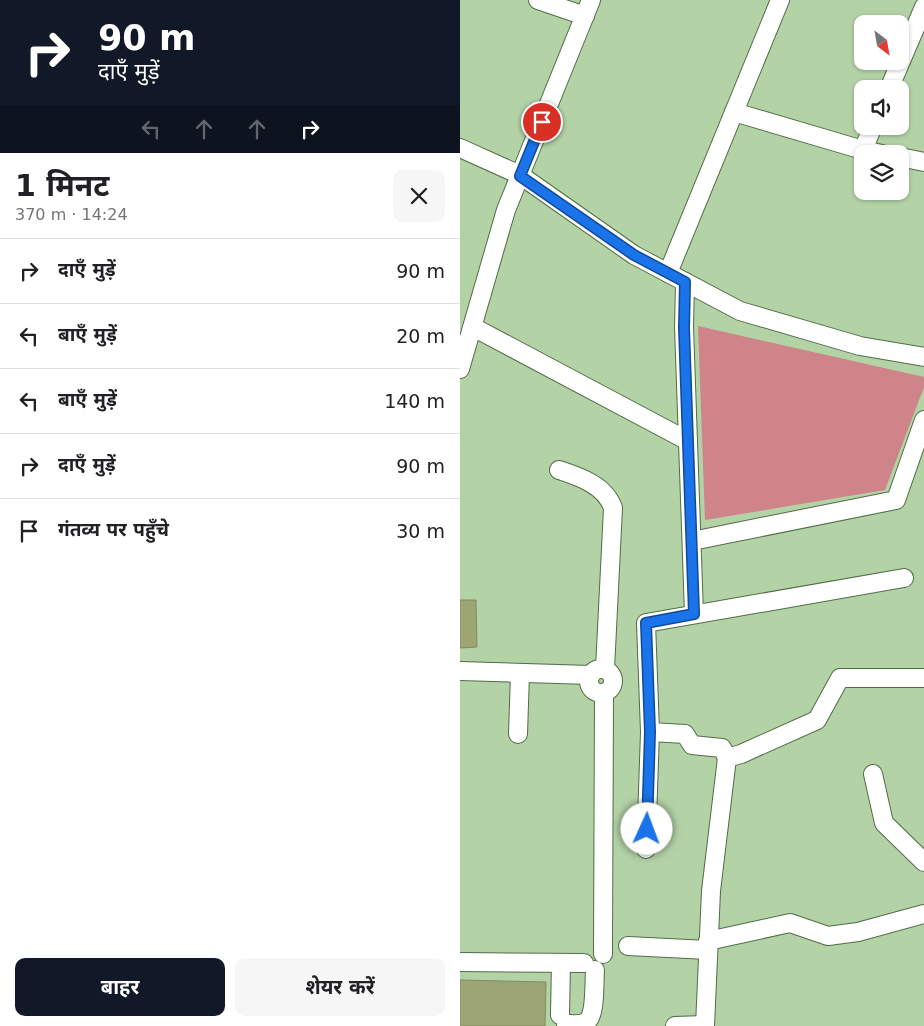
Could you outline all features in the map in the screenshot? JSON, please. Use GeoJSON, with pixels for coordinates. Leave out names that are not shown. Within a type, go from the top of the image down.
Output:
{"type":"FeatureCollection","features":[{"type":"Feature","properties":{"kind":"street"},"geometry":{"type":"LineString","coordinates":[[460,369],[506,210],[588,8],[538,0]]}},
{"type":"Feature","properties":{"kind":"street"},"geometry":{"type":"LineString","coordinates":[[668,273],[780,0]]}},
{"type":"Feature","properties":{"kind":"street"},"geometry":{"type":"LineString","coordinates":[[893,80],[924,7]]}},
{"type":"Feature","properties":{"kind":"street"},"geometry":{"type":"LineString","coordinates":[[734,112],[854,147]]}},
{"type":"Feature","properties":{"kind":"street"},"geometry":{"type":"LineString","coordinates":[[460,148],[520,176],[634,255],[740,311],[860,346],[924,357]]}},
{"type":"Feature","properties":{"kind":"street"},"geometry":{"type":"LineString","coordinates":[[909,159],[924,162]]}},
{"type":"Feature","properties":{"kind":"street"},"geometry":{"type":"LineString","coordinates":[[685,282],[684,328],[694,614]]}},
{"type":"Feature","properties":{"kind":"street"},"geometry":{"type":"LineString","coordinates":[[472,326],[688,441]]}},
{"type":"Feature","properties":{"kind":"street"},"geometry":{"type":"LineString","coordinates":[[692,541],[896,500],[924,420]]}},
{"type":"Feature","properties":{"kind":"street"},"geometry":{"type":"LineString","coordinates":[[559,470],[581,478],[601,490],[611,502],[613,508],[598,672]]}},
{"type":"Feature","properties":{"kind":"street"},"geometry":{"type":"LineString","coordinates":[[646,849],[650,732],[646,623],[904,578]]}},
{"type":"Feature","properties":{"kind":"street"},"geometry":{"type":"LineString","coordinates":[[460,671],[598,672],[612,674],[614,682],[611,689],[604,693],[592,1016],[587,1022],[563,1020],[561,963]]}},
{"type":"Feature","properties":{"kind":"street"},"geometry":{"type":"LineString","coordinates":[[518,734],[520,672]]}},
{"type":"Feature","properties":{"kind":"street"},"geometry":{"type":"LineString","coordinates":[[727,758],[741,754],[818,720],[840,678],[924,678]]}},
{"type":"Feature","properties":{"kind":"street"},"geometry":{"type":"LineString","coordinates":[[650,732],[686,734],[692,745],[722,748],[727,758],[711,891],[705,1025],[676,1026]]}},
{"type":"Feature","properties":{"kind":"street"},"geometry":{"type":"LineString","coordinates":[[873,774],[884,823],[924,862]]}},
{"type":"Feature","properties":{"kind":"street"},"geometry":{"type":"LineString","coordinates":[[628,946],[708,945],[790,923],[828,936],[858,932],[924,914]]}},
{"type":"Feature","properties":{"kind":"street"},"geometry":{"type":"LineString","coordinates":[[460,962],[594,962]]}},
{"type":"Feature","properties":{"kind":"shaded area"},"geometry":{"type":"Polygon","coordinates":[[[698,326],[924,377],[924,387],[885,490],[705,520],[698,326]]]}},
{"type":"Feature","properties":{"kind":"building"},"geometry":{"type":"Polygon","coordinates":[[[460,600],[476,600],[477,647],[460,648],[460,600]]]}},
{"type":"Feature","properties":{"kind":"building"},"geometry":{"type":"Polygon","coordinates":[[[460,980],[546,982],[545,1026],[460,1026],[460,980]]]}},
{"type":"Feature","properties":{"kind":"route"},"geometry":{"type":"LineString","coordinates":[[542,122],[520,176],[634,255],[685,282],[684,328],[694,614],[646,623],[650,732],[647,829]]}}]}
